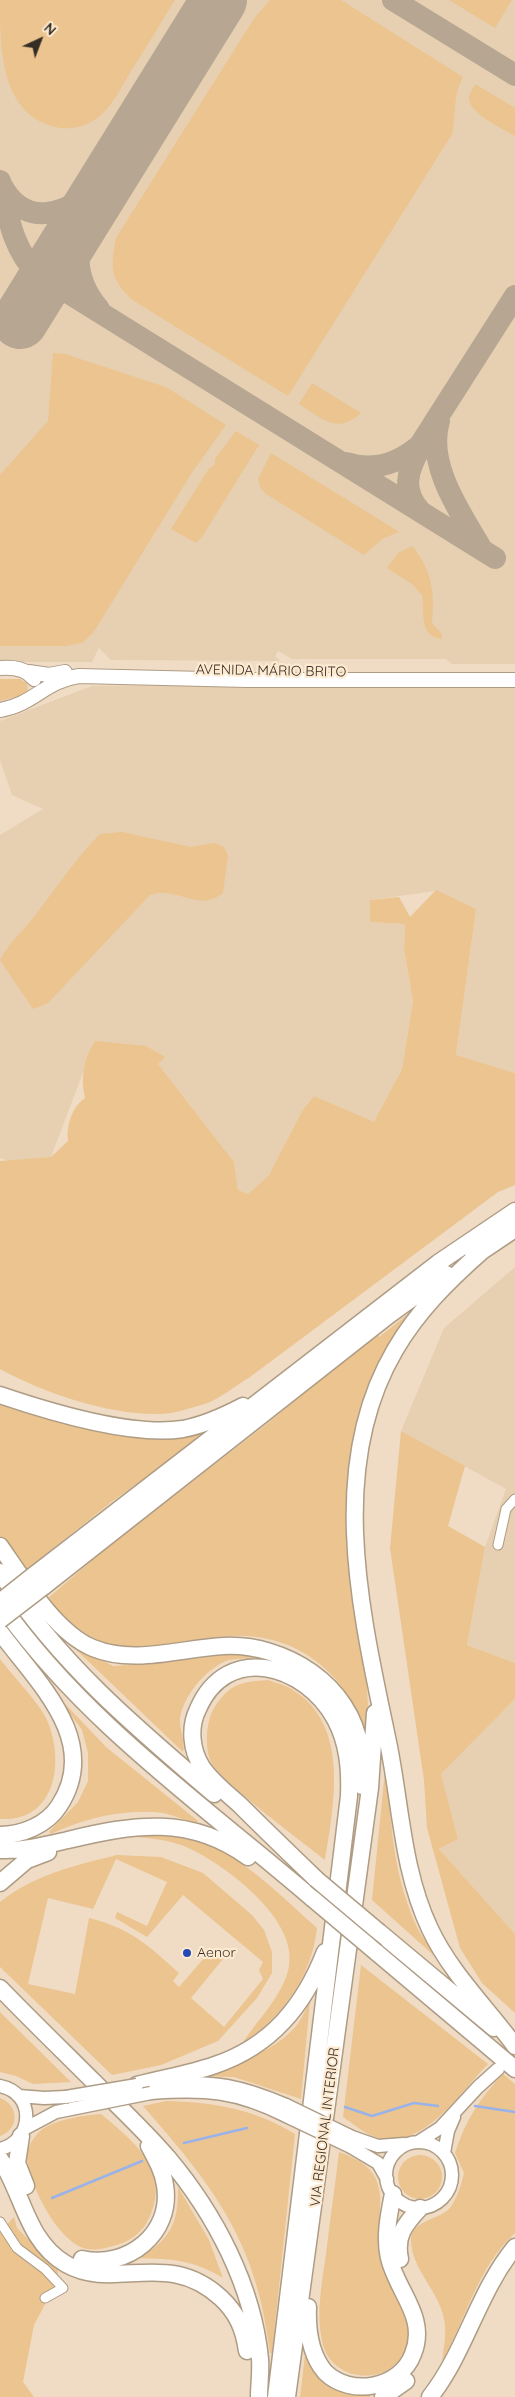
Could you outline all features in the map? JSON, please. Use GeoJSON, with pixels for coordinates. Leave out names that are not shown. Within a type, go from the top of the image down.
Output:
{"type":"FeatureCollection","features":[{"type":"Feature","properties":{"kind":"highway"},"geometry":{"type":"LineString","coordinates":[[0,1620],[39,1581],[274,1390],[438,1263],[515,1211]]}},
{"type":"Feature","properties":{"kind":"highway"},"geometry":{"type":"LineString","coordinates":[[515,1229],[407,1301],[39,1581],[0,1603],[50,1666],[112,1729],[515,2069]]}},
{"type":"Feature","properties":{"kind":"highway"},"geometry":{"type":"LineString","coordinates":[[481,1252],[441,1289],[404,1336],[379,1382],[363,1432],[355,1483],[354,1518],[358,1568],[374,1678],[388,1745],[406,1858],[423,1913],[435,1938],[458,1973],[515,2046]]}},
{"type":"Feature","properties":{"kind":"highway"},"geometry":{"type":"LineString","coordinates":[[0,1395],[110,1425],[129,1429],[164,1431],[183,1429],[212,1421],[274,1390]]}},
{"type":"Feature","properties":{"kind":"highway"},"geometry":{"type":"LineString","coordinates":[[0,1546],[56,1620],[75,1639],[91,1648],[108,1654],[127,1656],[226,1646],[255,1649],[290,1659],[307,1668],[327,1684],[348,1714],[360,1748],[362,1793],[359,1856]]}},
{"type":"Feature","properties":{"kind":"highway"},"geometry":{"type":"LineString","coordinates":[[0,1572],[54,1645],[109,1702],[515,2046]]}},
{"type":"Feature","properties":{"kind":"highway"},"geometry":{"type":"LineString","coordinates":[[0,1632],[64,1720],[72,1740],[74,1759],[70,1785],[57,1809],[44,1821],[28,1830],[0,1835]]}},
{"type":"Feature","properties":{"kind":"highway"},"geometry":{"type":"LineString","coordinates":[[276,2397],[349,1796],[350,1774],[342,1734],[324,1703],[297,1678],[269,1667],[239,1670],[213,1685],[194,1717],[192,1731],[198,1759],[213,1781],[316,1879]]}},
{"type":"Feature","properties":{"kind":"highway"},"geometry":{"type":"LineString","coordinates":[[359,1856],[374,1756],[374,1678]]}},
{"type":"Feature","properties":{"kind":"highway"},"geometry":{"type":"LineString","coordinates":[[0,1850],[34,1848],[92,1834],[145,1825],[184,1829],[233,1846],[269,1874],[310,1896]]}},
{"type":"Feature","properties":{"kind":"highway"},"geometry":{"type":"LineString","coordinates":[[0,1883],[27,1860],[92,1834]]}},
{"type":"Feature","properties":{"kind":"highway","name":"VIA REGIONAL INTERIOR"},"geometry":{"type":"LineString","coordinates":[[287,2397],[311,2235],[359,1856]]}},
{"type":"Feature","properties":{"kind":"highway"},"geometry":{"type":"LineString","coordinates":[[144,2089],[215,2065],[253,2048],[274,2031],[305,1995],[332,1933]]}},
{"type":"Feature","properties":{"kind":"highway"},"geometry":{"type":"LineString","coordinates":[[0,1988],[138,2126],[168,2158],[193,2190],[221,2236],[235,2267],[253,2322],[260,2360],[259,2397]]}},
{"type":"Feature","properties":{"kind":"highway"},"geometry":{"type":"LineString","coordinates":[[23,2132],[17,2163],[38,2221],[52,2242],[68,2254],[96,2262],[130,2255],[156,2232],[162,2220],[166,2187],[162,2171],[138,2126]]}},
{"type":"Feature","properties":{"kind":"highway"},"geometry":{"type":"LineString","coordinates":[[0,2159],[10,2174],[32,2227],[49,2250],[66,2264],[88,2271],[110,2273],[176,2273],[195,2279],[210,2288],[232,2308],[246,2338],[255,2397]]}},
{"type":"Feature","properties":{"kind":"highway"},"geometry":{"type":"LineString","coordinates":[[311,2235],[307,2321],[313,2351],[318,2363],[326,2373],[352,2387],[365,2388],[389,2381],[409,2362],[417,2339],[417,2325],[413,2309],[395,2274],[387,2244],[390,2187]]}},
{"type":"Feature","properties":{"kind":"highway"},"geometry":{"type":"LineString","coordinates":[[383,2397],[408,2380],[417,2370],[427,2340],[427,2322],[404,2270],[397,2245],[400,2233],[406,2223],[420,2208]]}},
{"type":"Feature","properties":{"kind":"highway"},"geometry":{"type":"LineString","coordinates":[[430,2397],[448,2370],[494,2276],[515,2247]]}},
{"type":"Feature","properties":{"kind":"main road","name":"AVENIDA MÁRIO BRITO"},"geometry":{"type":"LineString","coordinates":[[0,668],[18,668],[49,675],[73,670],[92,669],[515,672]]}},
{"type":"Feature","properties":{"kind":"main road"},"geometry":{"type":"LineString","coordinates":[[29,672],[37,686],[35,697]]}},
{"type":"Feature","properties":{"kind":"main road","name":"AVENIDA MÁRIO BRITO"},"geometry":{"type":"LineString","coordinates":[[0,710],[23,704],[52,684],[66,678],[79,676],[247,680],[515,680]]}},
{"type":"Feature","properties":{"kind":"main road"},"geometry":{"type":"LineString","coordinates":[[390,2187],[387,2171],[394,2154],[440,2128],[478,2087],[498,2069]]}},
{"type":"Feature","properties":{"kind":"main road"},"geometry":{"type":"LineString","coordinates":[[19,2096],[66,2097],[220,2083],[252,2090],[286,2110],[351,2142],[378,2163],[390,2187],[405,2204],[420,2208],[440,2201],[449,2188],[452,2172],[444,2153],[448,2131],[457,2110]]}},
{"type":"Feature","properties":{"kind":"main road"},"geometry":{"type":"LineString","coordinates":[[0,2086],[12,2090],[19,2096],[27,2111],[23,2132]]}},
{"type":"Feature","properties":{"kind":"main road"},"geometry":{"type":"LineString","coordinates":[[0,2149],[12,2144],[23,2132],[56,2112],[144,2089]]}},
{"type":"Feature","properties":{"kind":"main road"},"geometry":{"type":"LineString","coordinates":[[351,2142],[392,2147],[414,2143],[428,2143],[444,2153]]}},
{"type":"Feature","properties":{"kind":"street"},"geometry":{"type":"LineString","coordinates":[[498,1545],[506,1509],[515,1499]]}},
{"type":"Feature","properties":{"kind":"street"},"geometry":{"type":"LineString","coordinates":[[0,2222],[17,2248],[34,2263],[46,2269],[63,2288],[45,2298]]}},
{"type":"Feature","properties":{"kind":"shaded area"},"geometry":{"type":"Polygon","coordinates":[[[0,0],[515,0],[515,664],[452,664],[446,659],[292,659],[278,651],[275,656],[280,661],[111,660],[99,648],[92,662],[0,662],[0,0]]]}},
{"type":"Feature","properties":{"kind":"shaded area"},"geometry":{"type":"Polygon","coordinates":[[[0,0],[175,0],[118,94],[106,110],[91,122],[80,127],[61,128],[37,119],[23,108],[13,93],[3,58],[0,0]]]}},
{"type":"Feature","properties":{"kind":"shaded area"},"geometry":{"type":"Polygon","coordinates":[[[270,0],[341,0],[463,77],[457,92],[452,134],[288,396],[134,301],[120,287],[116,280],[113,266],[116,238],[255,17],[270,0]]]}},
{"type":"Feature","properties":{"kind":"shaded area"},"geometry":{"type":"Polygon","coordinates":[[[449,0],[512,0],[495,28],[449,0]]]}},
{"type":"Feature","properties":{"kind":"shaded area"},"geometry":{"type":"Polygon","coordinates":[[[475,84],[515,108],[515,136],[488,120],[471,105],[470,93],[475,84]]]}},
{"type":"Feature","properties":{"kind":"shaded area"},"geometry":{"type":"Polygon","coordinates":[[[53,353],[65,354],[166,387],[226,425],[191,474],[93,633],[82,643],[66,646],[0,646],[0,475],[48,421],[53,353]]]}},
{"type":"Feature","properties":{"kind":"shaded area"},"geometry":{"type":"Polygon","coordinates":[[[312,383],[361,413],[352,420],[337,424],[315,415],[299,404],[312,383]]]}},
{"type":"Feature","properties":{"kind":"shaded area"},"geometry":{"type":"Polygon","coordinates":[[[236,431],[259,445],[202,537],[196,543],[171,529],[208,470],[215,464],[215,459],[236,431]]]}},
{"type":"Feature","properties":{"kind":"shaded area"},"geometry":{"type":"Polygon","coordinates":[[[271,453],[399,532],[382,539],[364,555],[266,494],[260,487],[258,479],[271,453]]]}},
{"type":"Feature","properties":{"kind":"shaded area"},"geometry":{"type":"Polygon","coordinates":[[[412,546],[424,564],[431,582],[433,602],[432,623],[441,633],[442,639],[429,634],[426,628],[422,595],[412,584],[387,568],[398,553],[412,546]]]}},
{"type":"Feature","properties":{"kind":"shaded area"},"geometry":{"type":"Polygon","coordinates":[[[0,679],[20,679],[27,683],[28,690],[23,695],[0,701],[0,679]]]}},
{"type":"Feature","properties":{"kind":"shaded area"},"geometry":{"type":"Polygon","coordinates":[[[515,681],[515,1073],[456,1055],[476,909],[436,891],[370,900],[371,922],[405,924],[404,949],[413,1001],[402,1069],[374,1123],[314,1096],[302,1111],[269,1175],[248,1194],[238,1190],[234,1162],[158,1064],[95,1041],[51,1157],[8,1161],[0,1158],[0,835],[43,809],[12,795],[0,760],[0,721],[92,686],[515,681]]]}},
{"type":"Feature","properties":{"kind":"shaded area"},"geometry":{"type":"Polygon","coordinates":[[[122,832],[191,847],[214,843],[224,847],[228,856],[223,893],[205,900],[160,893],[150,895],[48,1003],[33,1009],[0,960],[74,864],[100,834],[122,832]]]}},
{"type":"Feature","properties":{"kind":"shaded area"},"geometry":{"type":"Polygon","coordinates":[[[436,890],[476,909],[456,1055],[515,1073],[515,1185],[498,1192],[250,1377],[211,1402],[162,1414],[117,1410],[56,1394],[0,1369],[0,1161],[51,1157],[68,1141],[68,1129],[73,1111],[85,1098],[84,1068],[95,1041],[146,1046],[165,1057],[158,1064],[234,1162],[238,1190],[248,1194],[269,1175],[302,1111],[314,1096],[374,1122],[402,1069],[413,1001],[404,949],[405,924],[370,922],[370,900],[399,897],[410,917],[436,890]]]}},
{"type":"Feature","properties":{"kind":"shaded area"},"geometry":{"type":"Polygon","coordinates":[[[515,1267],[515,1663],[467,1645],[485,1547],[506,1489],[401,1431],[444,1328],[515,1267]]]}},
{"type":"Feature","properties":{"kind":"shaded area"},"geometry":{"type":"Polygon","coordinates":[[[412,1311],[356,1431],[349,1470],[347,1509],[354,1587],[365,1665],[368,1743],[360,1719],[349,1698],[335,1679],[319,1663],[299,1650],[278,1641],[254,1636],[228,1636],[169,1645],[140,1647],[111,1644],[83,1632],[47,1599],[104,1550],[264,1426],[378,1333],[379,1337],[412,1311]]]}},
{"type":"Feature","properties":{"kind":"shaded area"},"geometry":{"type":"Polygon","coordinates":[[[0,1399],[103,1427],[218,1426],[110,1503],[26,1570],[0,1535],[0,1399]]]}},
{"type":"Feature","properties":{"kind":"shaded area"},"geometry":{"type":"Polygon","coordinates":[[[401,1431],[465,1466],[448,1526],[485,1547],[467,1645],[515,1663],[515,1699],[441,1774],[458,1839],[439,1849],[515,1934],[515,2013],[482,1983],[460,1948],[427,1828],[424,1780],[390,1548],[401,1431]]]}},
{"type":"Feature","properties":{"kind":"shaded area"},"geometry":{"type":"Polygon","coordinates":[[[66,1640],[113,1666],[161,1663],[233,1654],[253,1655],[254,1658],[226,1661],[211,1670],[197,1684],[182,1709],[180,1718],[184,1744],[183,1752],[66,1640]]]}},
{"type":"Feature","properties":{"kind":"shaded area"},"geometry":{"type":"Polygon","coordinates":[[[0,1659],[32,1698],[47,1720],[55,1754],[55,1771],[51,1786],[44,1800],[34,1811],[19,1817],[0,1819],[0,1659]]]}},
{"type":"Feature","properties":{"kind":"shaded area"},"geometry":{"type":"Polygon","coordinates":[[[268,1680],[290,1688],[311,1705],[323,1724],[331,1745],[334,1791],[325,1860],[245,1796],[217,1770],[210,1760],[207,1748],[207,1734],[209,1720],[214,1708],[230,1689],[242,1683],[268,1680]]]}},
{"type":"Feature","properties":{"kind":"shaded area"},"geometry":{"type":"Polygon","coordinates":[[[515,1699],[515,1934],[439,1849],[458,1839],[441,1774],[515,1699]]]}},
{"type":"Feature","properties":{"kind":"shaded area"},"geometry":{"type":"Polygon","coordinates":[[[66,1705],[106,1747],[198,1821],[196,1824],[163,1813],[120,1813],[77,1823],[51,1834],[49,1832],[78,1802],[88,1781],[88,1753],[82,1730],[65,1707],[66,1705]]]}},
{"type":"Feature","properties":{"kind":"shaded area"},"geometry":{"type":"Polygon","coordinates":[[[385,1771],[388,1771],[392,1831],[403,1891],[420,1933],[441,1959],[440,1961],[372,1900],[385,1771]]]}},
{"type":"Feature","properties":{"kind":"shaded area"},"geometry":{"type":"Polygon","coordinates":[[[169,1834],[203,1842],[234,1859],[263,1880],[317,1928],[309,1963],[293,1994],[270,2021],[242,2044],[282,1987],[289,1966],[289,1948],[282,1929],[270,1911],[236,1878],[218,1865],[184,1846],[156,1839],[127,1836],[169,1834]]]}},
{"type":"Feature","properties":{"kind":"shaded area"},"geometry":{"type":"Polygon","coordinates":[[[117,1855],[161,1857],[203,1873],[252,1915],[264,1930],[272,1952],[272,1973],[257,1998],[218,2041],[161,2065],[112,2075],[0,1967],[0,1902],[26,1885],[55,1872],[117,1855]],[[116,1859],[93,1909],[48,1898],[28,1984],[75,1994],[89,1918],[127,1932],[148,1946],[179,1973],[173,1981],[179,1987],[212,1949],[223,1959],[191,1998],[224,2027],[263,1979],[259,1970],[263,1962],[183,1895],[147,1937],[115,1918],[117,1912],[147,1926],[167,1882],[116,1859]]]}},
{"type":"Feature","properties":{"kind":"shaded area"},"geometry":{"type":"Polygon","coordinates":[[[361,1965],[488,2064],[455,2101],[429,2125],[415,2134],[399,2139],[377,2138],[343,2117],[361,1965]]]}},
{"type":"Feature","properties":{"kind":"shaded area"},"geometry":{"type":"Polygon","coordinates":[[[310,2001],[301,2099],[234,2077],[201,2076],[252,2057],[277,2043],[297,2025],[310,2001]]]}},
{"type":"Feature","properties":{"kind":"shaded area"},"geometry":{"type":"Polygon","coordinates":[[[0,2012],[71,2082],[33,2084],[16,2076],[0,2072],[0,2012]]]}},
{"type":"Feature","properties":{"kind":"shaded area"},"geometry":{"type":"Polygon","coordinates":[[[503,2074],[515,2084],[515,2233],[491,2261],[442,2361],[445,2334],[444,2319],[437,2299],[412,2252],[412,2234],[420,2224],[445,2212],[453,2204],[464,2173],[455,2153],[459,2141],[474,2110],[503,2074]]]}},
{"type":"Feature","properties":{"kind":"shaded area"},"geometry":{"type":"Polygon","coordinates":[[[0,2098],[11,2106],[15,2117],[11,2128],[7,2133],[0,2136],[0,2098]]]}},
{"type":"Feature","properties":{"kind":"shaded area"},"geometry":{"type":"Polygon","coordinates":[[[166,2101],[200,2103],[233,2108],[264,2118],[295,2134],[272,2353],[270,2353],[264,2314],[255,2279],[243,2247],[228,2218],[211,2190],[191,2163],[143,2106],[166,2101]]]}},
{"type":"Feature","properties":{"kind":"shaded area"},"geometry":{"type":"Polygon","coordinates":[[[101,2114],[131,2140],[148,2162],[156,2186],[155,2199],[148,2220],[134,2237],[120,2244],[104,2248],[87,2249],[76,2244],[66,2236],[47,2211],[33,2182],[27,2154],[33,2140],[46,2127],[66,2119],[101,2114]]]}},
{"type":"Feature","properties":{"kind":"shaded area"},"geometry":{"type":"Polygon","coordinates":[[[339,2152],[357,2160],[369,2169],[376,2179],[380,2202],[379,2248],[381,2259],[407,2312],[410,2323],[410,2333],[405,2352],[395,2365],[381,2373],[367,2376],[352,2374],[339,2367],[328,2356],[320,2330],[321,2286],[339,2152]]]}},
{"type":"Feature","properties":{"kind":"shaded area"},"geometry":{"type":"Polygon","coordinates":[[[424,2155],[436,2161],[441,2168],[441,2186],[436,2193],[429,2198],[416,2199],[408,2196],[401,2189],[398,2173],[401,2165],[408,2158],[424,2155]]]}},
{"type":"Feature","properties":{"kind":"shaded area"},"geometry":{"type":"Polygon","coordinates":[[[178,2187],[209,2240],[223,2278],[193,2264],[163,2259],[140,2258],[159,2243],[171,2229],[178,2200],[178,2187]]]}},
{"type":"Feature","properties":{"kind":"shaded area"},"geometry":{"type":"Polygon","coordinates":[[[14,2217],[17,2228],[58,2270],[58,2280],[34,2325],[23,2382],[34,2397],[0,2397],[0,2232],[14,2217]]]}},
{"type":"Feature","properties":{"kind":"shaded area"},"geometry":{"type":"Polygon","coordinates":[[[305,2355],[308,2355],[316,2375],[330,2388],[349,2394],[370,2395],[370,2397],[300,2397],[305,2355]]]}},
{"type":"Feature","properties":{"kind":"waterway"},"geometry":{"type":"LineString","coordinates":[[345,2107],[372,2116],[414,2103],[438,2106]]}},
{"type":"Feature","properties":{"kind":"waterway"},"geometry":{"type":"LineString","coordinates":[[475,2106],[515,2112]]}},
{"type":"Feature","properties":{"kind":"waterway"},"geometry":{"type":"LineString","coordinates":[[184,2143],[247,2128]]}},
{"type":"Feature","properties":{"kind":"waterway"},"geometry":{"type":"LineString","coordinates":[[52,2198],[142,2161]]}},
{"type":"Feature","properties":{"kind":"taxiway"},"geometry":{"type":"LineString","coordinates":[[393,0],[515,75]]}},
{"type":"Feature","properties":{"kind":"taxiway"},"geometry":{"type":"LineString","coordinates":[[99,309],[86,290],[79,270],[79,251],[82,232],[89,212],[121,157]]}},
{"type":"Feature","properties":{"kind":"taxiway"},"geometry":{"type":"LineString","coordinates":[[0,181],[12,231],[22,254],[38,274],[495,558]]}},
{"type":"Feature","properties":{"kind":"taxiway"},"geometry":{"type":"LineString","coordinates":[[2,186],[12,200],[23,208],[35,213],[48,213],[74,204],[98,185]]}},
{"type":"Feature","properties":{"kind":"taxiway"},"geometry":{"type":"LineString","coordinates":[[346,463],[366,467],[386,464],[404,457],[420,445],[515,296]]}},
{"type":"Feature","properties":{"kind":"taxiway"},"geometry":{"type":"LineString","coordinates":[[439,421],[436,437],[441,471],[455,503],[481,548]]}},
{"type":"Feature","properties":{"kind":"taxiway"},"geometry":{"type":"LineString","coordinates":[[421,447],[412,464],[408,480],[411,496],[421,512]]}},
{"type":"Feature","properties":{"kind":"runway"},"geometry":{"type":"LineString","coordinates":[[20,321],[219,0]]}},
{"type":"Feature","properties":{"kind":"place","name":"Aenor"},"geometry":{"type":"Point","coordinates":[187,1953]}}]}
